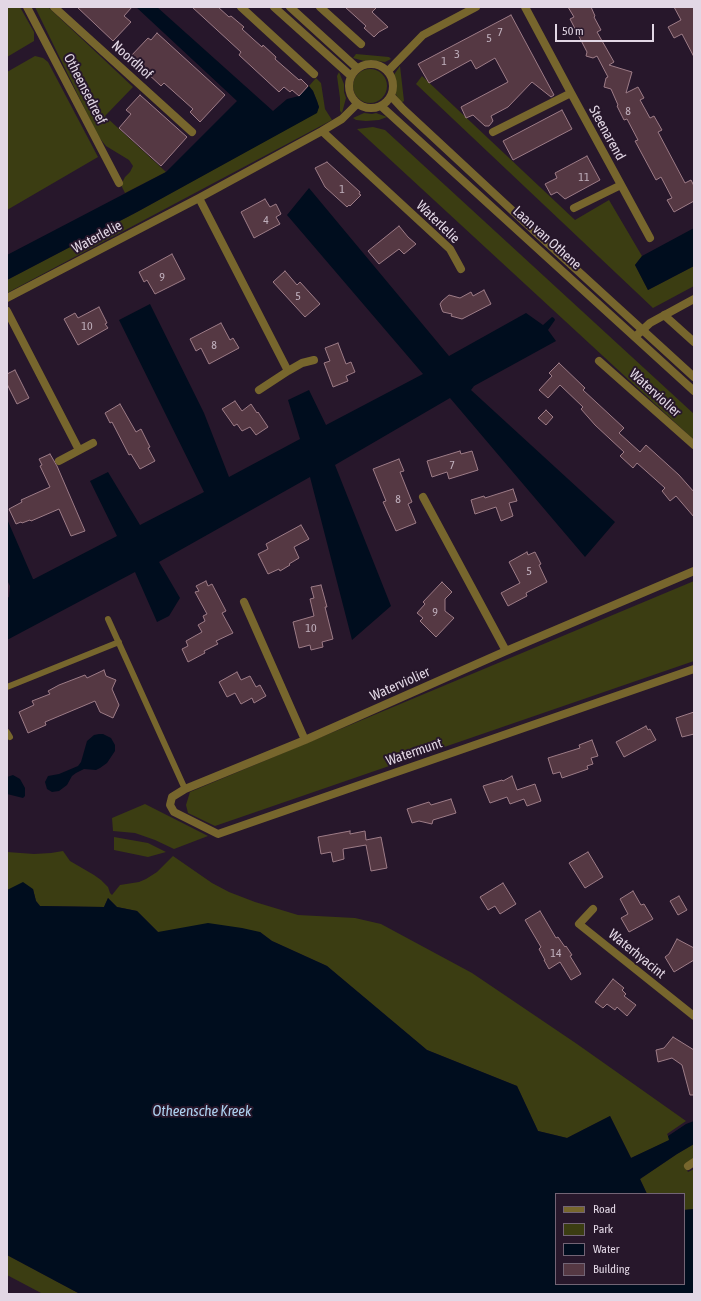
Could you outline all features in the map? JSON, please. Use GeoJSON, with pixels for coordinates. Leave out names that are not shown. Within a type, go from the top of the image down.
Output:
{"type":"FeatureCollection","features":[{"type":"Feature","properties":{"kind":"street","name":"Otheensedreef"},"geometry":{"type":"LineString","coordinates":[[27,7],[119,182]]}},
{"type":"Feature","properties":{"kind":"street","name":"Noordhof"},"geometry":{"type":"LineString","coordinates":[[54,7],[192,132]]}},
{"type":"Feature","properties":{"kind":"street"},"geometry":{"type":"LineString","coordinates":[[241,7],[314,74]]}},
{"type":"Feature","properties":{"kind":"street"},"geometry":{"type":"LineString","coordinates":[[274,7],[351,76]]}},
{"type":"Feature","properties":{"kind":"street"},"geometry":{"type":"LineString","coordinates":[[290,7],[357,68]]}},
{"type":"Feature","properties":{"kind":"street"},"geometry":{"type":"LineString","coordinates":[[320,7],[361,44]]}},
{"type":"Feature","properties":{"kind":"street"},"geometry":{"type":"LineString","coordinates":[[388,71],[423,35],[476,7]]}},
{"type":"Feature","properties":{"kind":"street","name":"Steenarend"},"geometry":{"type":"LineString","coordinates":[[525,7],[650,238]]}},
{"type":"Feature","properties":{"kind":"street"},"geometry":{"type":"LineString","coordinates":[[370,64],[382,67],[388,71],[393,83],[393,90],[387,102],[381,106],[369,109],[362,108],[357,104],[349,91],[348,83],[357,68],[370,64]]}},
{"type":"Feature","properties":{"kind":"street"},"geometry":{"type":"LineString","coordinates":[[493,132],[571,93]]}},
{"type":"Feature","properties":{"kind":"street","name":"Laan van Othene"},"geometry":{"type":"LineString","coordinates":[[391,96],[527,225],[694,377]]}},
{"type":"Feature","properties":{"kind":"street","name":"Waterlelie"},"geometry":{"type":"LineString","coordinates":[[7,298],[199,198],[322,131],[342,119],[357,104]]}},
{"type":"Feature","properties":{"kind":"street","name":"Laan van Othene"},"geometry":{"type":"LineString","coordinates":[[381,106],[636,336],[694,391]]}},
{"type":"Feature","properties":{"kind":"street","name":"Waterlelie"},"geometry":{"type":"LineString","coordinates":[[322,131],[450,249],[461,269]]}},
{"type":"Feature","properties":{"kind":"street"},"geometry":{"type":"LineString","coordinates":[[574,208],[620,185]]}},
{"type":"Feature","properties":{"kind":"street"},"geometry":{"type":"LineString","coordinates":[[199,198],[288,371]]}},
{"type":"Feature","properties":{"kind":"street"},"geometry":{"type":"LineString","coordinates":[[636,336],[650,323],[694,299]]}},
{"type":"Feature","properties":{"kind":"street"},"geometry":{"type":"LineString","coordinates":[[7,311],[79,450]]}},
{"type":"Feature","properties":{"kind":"street"},"geometry":{"type":"LineString","coordinates":[[664,315],[694,342]]}},
{"type":"Feature","properties":{"kind":"street"},"geometry":{"type":"LineString","coordinates":[[259,390],[288,371],[314,360]]}},
{"type":"Feature","properties":{"kind":"street","name":"Waterviolier"},"geometry":{"type":"LineString","coordinates":[[599,361],[694,445]]}},
{"type":"Feature","properties":{"kind":"street"},"geometry":{"type":"LineString","coordinates":[[59,461],[93,443]]}},
{"type":"Feature","properties":{"kind":"street"},"geometry":{"type":"LineString","coordinates":[[422,497],[506,651]]}},
{"type":"Feature","properties":{"kind":"street","name":"Waterviolier"},"geometry":{"type":"LineString","coordinates":[[185,789],[305,740],[506,651],[694,571]]}},
{"type":"Feature","properties":{"kind":"street"},"geometry":{"type":"LineString","coordinates":[[244,602],[305,740]]}},
{"type":"Feature","properties":{"kind":"street","name":"Watermunt"},"geometry":{"type":"LineString","coordinates":[[185,789],[172,797],[170,805],[174,812],[218,834],[694,669]]}},
{"type":"Feature","properties":{"kind":"street","name":"Waterhyacint"},"geometry":{"type":"LineString","coordinates":[[592,908],[579,924],[694,1016]]}},
{"type":"Feature","properties":{"kind":"lane"},"geometry":{"type":"LineString","coordinates":[[108,619],[185,789]]}},
{"type":"Feature","properties":{"kind":"lane"},"geometry":{"type":"LineString","coordinates":[[7,687],[119,642]]}},
{"type":"Feature","properties":{"kind":"green space"},"geometry":{"type":"Polygon","coordinates":[[[7,7],[20,7],[34,32],[34,41],[7,57],[7,7]]]}},
{"type":"Feature","properties":{"kind":"green space"},"geometry":{"type":"Polygon","coordinates":[[[35,7],[48,7],[133,87],[105,116],[166,172],[125,193],[121,185],[133,166],[129,160],[106,146],[98,136],[35,7]]]}},
{"type":"Feature","properties":{"kind":"green space"},"geometry":{"type":"Polygon","coordinates":[[[356,54],[389,57],[391,59],[385,62],[371,60],[364,61],[353,58],[356,54]]]}},
{"type":"Feature","properties":{"kind":"green space"},"geometry":{"type":"Polygon","coordinates":[[[35,56],[43,58],[48,62],[98,157],[7,210],[7,72],[35,56]]]}},
{"type":"Feature","properties":{"kind":"green space"},"geometry":{"type":"Polygon","coordinates":[[[400,66],[404,101],[401,103],[395,93],[396,84],[393,76],[400,66]]]}},
{"type":"Feature","properties":{"kind":"green space"},"geometry":{"type":"Polygon","coordinates":[[[370,69],[376,70],[382,74],[386,80],[386,92],[382,98],[376,102],[370,103],[364,102],[358,98],[354,92],[353,86],[354,80],[358,74],[364,70],[370,69]]]}},
{"type":"Feature","properties":{"kind":"green space"},"geometry":{"type":"Polygon","coordinates":[[[339,72],[344,84],[346,98],[342,113],[340,111],[337,76],[339,72]]]}},
{"type":"Feature","properties":{"kind":"green space"},"geometry":{"type":"Polygon","coordinates":[[[422,76],[575,220],[609,200],[642,256],[635,265],[648,290],[694,266],[694,286],[653,308],[416,84],[422,76]]]}},
{"type":"Feature","properties":{"kind":"green space"},"geometry":{"type":"Polygon","coordinates":[[[316,78],[321,83],[325,109],[332,120],[7,293],[7,280],[137,212],[316,113],[319,107],[313,91],[309,86],[316,78]]]}},
{"type":"Feature","properties":{"kind":"green space"},"geometry":{"type":"Polygon","coordinates":[[[364,113],[376,113],[387,117],[379,120],[366,121],[356,120],[353,118],[364,113]]]}},
{"type":"Feature","properties":{"kind":"green space"},"geometry":{"type":"Polygon","coordinates":[[[373,127],[385,130],[694,414],[694,440],[357,129],[373,127]]]}},
{"type":"Feature","properties":{"kind":"green space"},"geometry":{"type":"Polygon","coordinates":[[[694,581],[694,661],[215,826],[188,813],[186,805],[190,792],[694,581]]]}},
{"type":"Feature","properties":{"kind":"green space"},"geometry":{"type":"Polygon","coordinates":[[[145,804],[208,836],[174,849],[135,833],[113,831],[112,818],[145,804]]]}},
{"type":"Feature","properties":{"kind":"green space"},"geometry":{"type":"Polygon","coordinates":[[[114,837],[148,843],[166,852],[148,857],[114,850],[114,837]]]}},
{"type":"Feature","properties":{"kind":"green space"},"geometry":{"type":"Polygon","coordinates":[[[63,851],[70,861],[101,880],[108,887],[112,895],[120,885],[139,882],[157,872],[173,856],[212,883],[229,892],[255,902],[298,915],[355,918],[381,924],[472,973],[577,1044],[686,1121],[667,1134],[670,1140],[631,1158],[610,1116],[567,1138],[538,1131],[517,1086],[427,1050],[327,966],[272,941],[260,932],[158,932],[137,911],[117,907],[108,898],[104,907],[40,906],[36,901],[33,889],[7,890],[7,852],[34,854],[63,851]]]}},
{"type":"Feature","properties":{"kind":"green space"},"geometry":{"type":"Polygon","coordinates":[[[694,1144],[694,1159],[684,1165],[688,1172],[694,1169],[694,1209],[685,1210],[685,1193],[647,1193],[640,1179],[694,1144]]]}},
{"type":"Feature","properties":{"kind":"green space"},"geometry":{"type":"Polygon","coordinates":[[[7,1255],[80,1294],[43,1294],[7,1275],[7,1255]]]}},
{"type":"Feature","properties":{"kind":"water"},"geometry":{"type":"Polygon","coordinates":[[[136,7],[157,7],[273,111],[287,99],[299,96],[309,86],[313,91],[319,107],[317,113],[137,212],[7,280],[7,255],[166,172],[237,101],[136,7]]]}},
{"type":"Feature","properties":{"kind":"water"},"geometry":{"type":"Polygon","coordinates":[[[309,188],[449,356],[526,313],[543,325],[552,317],[554,318],[555,320],[548,330],[556,341],[474,386],[471,390],[615,522],[585,557],[450,398],[335,465],[391,606],[352,640],[310,477],[159,562],[180,598],[169,616],[157,622],[135,572],[7,640],[7,598],[9,597],[10,586],[7,580],[7,519],[34,579],[117,536],[90,481],[108,472],[140,525],[204,492],[119,320],[150,304],[204,413],[229,477],[300,439],[288,400],[309,390],[326,425],[423,374],[287,215],[309,188]]]}},
{"type":"Feature","properties":{"kind":"water"},"geometry":{"type":"Polygon","coordinates":[[[694,228],[694,266],[648,290],[635,265],[642,256],[694,228]]]}},
{"type":"Feature","properties":{"kind":"water"},"geometry":{"type":"Polygon","coordinates":[[[103,734],[111,738],[115,745],[115,751],[107,763],[96,770],[84,769],[76,773],[72,776],[67,785],[59,791],[52,792],[47,789],[45,782],[48,776],[59,774],[78,766],[81,762],[87,741],[94,735],[103,734]]]}},
{"type":"Feature","properties":{"kind":"water"},"geometry":{"type":"Polygon","coordinates":[[[13,775],[20,779],[25,788],[25,796],[23,798],[7,794],[7,777],[13,775]]]}},
{"type":"Feature","properties":{"kind":"water","name":"Otheensche Kreek"},"geometry":{"type":"Polygon","coordinates":[[[23,882],[33,889],[36,901],[40,906],[104,907],[108,898],[117,907],[137,911],[158,932],[208,923],[260,932],[272,941],[327,966],[427,1050],[517,1086],[538,1131],[567,1138],[610,1116],[631,1158],[669,1140],[668,1136],[686,1124],[694,1121],[694,1144],[640,1179],[647,1193],[555,1193],[555,1285],[685,1285],[685,1210],[694,1209],[694,1294],[80,1294],[7,1255],[7,890],[23,882]]]}},
{"type":"Feature","properties":{"kind":"building"},"geometry":{"type":"Polygon","coordinates":[[[77,7],[132,7],[124,16],[131,22],[113,41],[77,7]]]}},
{"type":"Feature","properties":{"kind":"building"},"geometry":{"type":"Polygon","coordinates":[[[192,7],[218,7],[229,17],[231,16],[244,27],[242,29],[262,47],[263,45],[276,57],[275,59],[308,86],[299,96],[292,90],[290,92],[284,87],[279,92],[239,55],[241,52],[192,7]]]}},
{"type":"Feature","properties":{"kind":"building"},"geometry":{"type":"Polygon","coordinates":[[[345,7],[377,7],[372,12],[388,27],[374,37],[364,28],[366,26],[345,7]]]}},
{"type":"Feature","properties":{"kind":"building"},"geometry":{"type":"Polygon","coordinates":[[[568,7],[591,7],[595,16],[594,17],[601,30],[597,32],[614,62],[609,65],[632,72],[626,93],[638,87],[644,98],[640,100],[650,118],[654,116],[662,130],[658,132],[685,183],[691,180],[694,186],[694,201],[674,212],[667,200],[672,198],[661,177],[656,180],[635,141],[638,140],[627,119],[624,120],[617,106],[618,105],[611,89],[604,87],[606,78],[608,77],[597,56],[593,58],[586,56],[587,52],[570,19],[574,17],[568,7]]]}},
{"type":"Feature","properties":{"kind":"building"},"geometry":{"type":"Polygon","coordinates":[[[674,7],[694,7],[694,57],[682,34],[674,38],[668,27],[681,20],[674,7]]]}},
{"type":"Feature","properties":{"kind":"building"},"geometry":{"type":"Polygon","coordinates":[[[511,15],[554,95],[551,97],[532,82],[508,107],[491,116],[493,121],[489,126],[485,126],[473,115],[466,118],[461,107],[508,82],[495,58],[476,69],[471,60],[429,83],[418,64],[511,15]]]}},
{"type":"Feature","properties":{"kind":"building"},"geometry":{"type":"Polygon","coordinates":[[[157,33],[225,95],[200,122],[190,112],[193,109],[164,83],[161,86],[130,57],[148,38],[151,40],[157,33]]]}},
{"type":"Feature","properties":{"kind":"building"},"geometry":{"type":"Polygon","coordinates":[[[140,95],[187,137],[161,166],[119,128],[131,114],[126,110],[140,95]]]}},
{"type":"Feature","properties":{"kind":"building"},"geometry":{"type":"Polygon","coordinates":[[[562,110],[572,129],[513,160],[503,141],[562,110]]]}},
{"type":"Feature","properties":{"kind":"building"},"geometry":{"type":"Polygon","coordinates":[[[587,156],[600,180],[565,199],[557,192],[551,195],[545,184],[557,178],[555,173],[587,156]]]}},
{"type":"Feature","properties":{"kind":"building"},"geometry":{"type":"Polygon","coordinates":[[[327,162],[360,192],[359,194],[361,195],[350,206],[349,205],[347,207],[325,187],[315,168],[327,162]]]}},
{"type":"Feature","properties":{"kind":"building"},"geometry":{"type":"Polygon","coordinates":[[[265,199],[270,207],[276,204],[281,214],[276,217],[280,224],[254,238],[241,212],[265,199]]]}},
{"type":"Feature","properties":{"kind":"building"},"geometry":{"type":"Polygon","coordinates":[[[399,226],[416,244],[404,254],[399,249],[379,264],[368,251],[399,226]]]}},
{"type":"Feature","properties":{"kind":"building"},"geometry":{"type":"Polygon","coordinates":[[[172,254],[185,279],[155,294],[147,280],[144,282],[139,272],[172,254]]]}},
{"type":"Feature","properties":{"kind":"building"},"geometry":{"type":"Polygon","coordinates":[[[285,271],[297,285],[300,282],[320,304],[305,317],[273,282],[285,271]]]}},
{"type":"Feature","properties":{"kind":"building"},"geometry":{"type":"Polygon","coordinates":[[[484,290],[491,304],[462,319],[451,316],[452,314],[443,312],[440,304],[449,295],[460,298],[471,292],[473,296],[484,290]]]}},
{"type":"Feature","properties":{"kind":"building"},"geometry":{"type":"Polygon","coordinates":[[[99,307],[108,328],[78,345],[64,319],[75,313],[78,318],[99,307]]]}},
{"type":"Feature","properties":{"kind":"building"},"geometry":{"type":"Polygon","coordinates":[[[221,323],[230,340],[233,338],[239,348],[209,364],[201,348],[196,351],[190,339],[221,323]]]}},
{"type":"Feature","properties":{"kind":"building"},"geometry":{"type":"Polygon","coordinates":[[[338,343],[346,364],[351,362],[355,372],[346,376],[348,381],[333,387],[324,363],[330,361],[325,348],[338,343]]]}},
{"type":"Feature","properties":{"kind":"building"},"geometry":{"type":"Polygon","coordinates":[[[559,363],[585,388],[583,390],[624,428],[619,433],[640,452],[646,445],[679,475],[694,492],[694,517],[676,496],[670,501],[662,491],[665,488],[637,463],[633,468],[620,456],[624,452],[595,425],[581,409],[583,407],[560,385],[548,398],[539,390],[552,376],[549,373],[559,363]]]}},
{"type":"Feature","properties":{"kind":"building"},"geometry":{"type":"Polygon","coordinates":[[[15,370],[29,398],[17,404],[7,384],[7,374],[15,370]]]}},
{"type":"Feature","properties":{"kind":"building"},"geometry":{"type":"Polygon","coordinates":[[[235,401],[242,411],[251,404],[268,427],[256,435],[250,427],[242,431],[237,424],[234,426],[222,409],[235,401]]]}},
{"type":"Feature","properties":{"kind":"building"},"geometry":{"type":"Polygon","coordinates":[[[120,404],[136,432],[141,429],[150,447],[148,448],[155,461],[140,469],[131,454],[129,455],[112,422],[110,423],[105,413],[120,404]]]}},
{"type":"Feature","properties":{"kind":"building"},"geometry":{"type":"Polygon","coordinates":[[[546,410],[553,417],[546,425],[538,418],[546,410]]]}},
{"type":"Feature","properties":{"kind":"building"},"geometry":{"type":"Polygon","coordinates":[[[460,451],[461,454],[472,451],[478,470],[449,479],[447,472],[432,477],[427,461],[460,451]]]}},
{"type":"Feature","properties":{"kind":"building"},"geometry":{"type":"Polygon","coordinates":[[[50,454],[57,466],[85,531],[71,536],[59,509],[31,521],[16,524],[9,509],[22,502],[21,500],[50,487],[40,466],[42,465],[39,459],[50,454]]]}},
{"type":"Feature","properties":{"kind":"building"},"geometry":{"type":"Polygon","coordinates":[[[399,459],[404,471],[400,472],[412,502],[408,504],[416,523],[396,531],[383,502],[386,501],[373,469],[399,459]]]}},
{"type":"Feature","properties":{"kind":"building"},"geometry":{"type":"Polygon","coordinates":[[[513,489],[517,501],[509,503],[513,516],[501,521],[496,507],[475,514],[471,500],[484,496],[485,498],[513,489]]]}},
{"type":"Feature","properties":{"kind":"building"},"geometry":{"type":"Polygon","coordinates":[[[301,525],[309,539],[294,547],[299,558],[280,571],[279,569],[268,574],[258,554],[268,549],[266,544],[301,525]]]}},
{"type":"Feature","properties":{"kind":"building"},"geometry":{"type":"Polygon","coordinates":[[[527,552],[528,555],[535,552],[547,582],[526,593],[527,596],[508,606],[501,593],[520,583],[509,562],[527,552]]]}},
{"type":"Feature","properties":{"kind":"building"},"geometry":{"type":"Polygon","coordinates":[[[206,581],[208,586],[212,584],[226,611],[222,613],[233,633],[216,641],[218,644],[204,651],[205,653],[188,662],[182,649],[188,646],[186,641],[202,632],[198,625],[205,621],[203,616],[207,614],[195,592],[199,591],[196,586],[206,581]]]}},
{"type":"Feature","properties":{"kind":"building"},"geometry":{"type":"Polygon","coordinates":[[[442,582],[452,592],[445,599],[445,611],[454,618],[436,637],[420,621],[423,618],[417,613],[425,604],[423,602],[442,582]]]}},
{"type":"Feature","properties":{"kind":"building"},"geometry":{"type":"Polygon","coordinates":[[[321,585],[333,639],[322,642],[323,647],[311,650],[310,645],[299,648],[293,622],[314,616],[310,599],[314,598],[311,587],[321,585]]]}},
{"type":"Feature","properties":{"kind":"building"},"geometry":{"type":"Polygon","coordinates":[[[104,670],[106,676],[116,680],[112,689],[119,705],[113,718],[100,712],[95,701],[45,722],[46,725],[28,733],[19,712],[34,705],[32,701],[50,694],[48,691],[59,685],[85,675],[87,678],[104,670]]]}},
{"type":"Feature","properties":{"kind":"building"},"geometry":{"type":"Polygon","coordinates":[[[237,672],[241,680],[250,676],[256,687],[260,685],[266,696],[254,703],[252,698],[241,704],[235,693],[227,697],[219,682],[237,672]]]}},
{"type":"Feature","properties":{"kind":"building"},"geometry":{"type":"Polygon","coordinates":[[[694,712],[694,734],[682,737],[676,718],[694,712]]]}},
{"type":"Feature","properties":{"kind":"building"},"geometry":{"type":"Polygon","coordinates":[[[646,726],[648,730],[650,729],[656,740],[624,757],[616,742],[646,726]]]}},
{"type":"Feature","properties":{"kind":"building"},"geometry":{"type":"Polygon","coordinates":[[[592,740],[598,756],[591,758],[593,764],[587,766],[588,769],[562,778],[560,772],[553,774],[548,758],[580,748],[579,745],[592,740]]]}},
{"type":"Feature","properties":{"kind":"building"},"geometry":{"type":"Polygon","coordinates":[[[512,776],[517,790],[535,784],[541,801],[527,806],[524,799],[510,804],[507,797],[490,803],[483,786],[502,780],[503,781],[512,776]]]}},
{"type":"Feature","properties":{"kind":"building"},"geometry":{"type":"Polygon","coordinates":[[[451,799],[456,813],[433,820],[432,824],[419,821],[412,823],[407,809],[429,802],[431,805],[451,799]]]}},
{"type":"Feature","properties":{"kind":"building"},"geometry":{"type":"Polygon","coordinates":[[[350,831],[350,834],[365,831],[366,840],[381,837],[387,868],[371,871],[366,845],[343,849],[344,859],[333,862],[331,852],[321,854],[318,837],[350,831]]]}},
{"type":"Feature","properties":{"kind":"building"},"geometry":{"type":"Polygon","coordinates":[[[588,852],[603,877],[585,888],[569,863],[588,852]]]}},
{"type":"Feature","properties":{"kind":"building"},"geometry":{"type":"Polygon","coordinates":[[[503,883],[516,904],[500,914],[495,906],[488,910],[480,897],[503,883]]]}},
{"type":"Feature","properties":{"kind":"building"},"geometry":{"type":"Polygon","coordinates":[[[633,891],[641,905],[644,904],[653,919],[629,932],[621,918],[628,914],[620,899],[633,891]]]}},
{"type":"Feature","properties":{"kind":"building"},"geometry":{"type":"Polygon","coordinates":[[[679,896],[687,910],[678,915],[670,901],[679,896]]]}},
{"type":"Feature","properties":{"kind":"building"},"geometry":{"type":"Polygon","coordinates":[[[540,911],[556,938],[558,937],[572,955],[570,956],[581,974],[571,980],[560,962],[549,969],[539,949],[541,947],[525,920],[540,911]]]}},
{"type":"Feature","properties":{"kind":"building"},"geometry":{"type":"Polygon","coordinates":[[[677,939],[694,948],[694,960],[674,972],[665,957],[669,954],[677,939]]]}},
{"type":"Feature","properties":{"kind":"building"},"geometry":{"type":"Polygon","coordinates":[[[613,979],[624,988],[622,990],[626,994],[624,996],[636,1005],[627,1016],[617,1007],[615,1010],[607,1004],[603,1008],[595,1002],[613,979]]]}},
{"type":"Feature","properties":{"kind":"building"},"geometry":{"type":"Polygon","coordinates":[[[673,1037],[694,1050],[694,1095],[690,1095],[682,1065],[672,1058],[658,1062],[656,1050],[664,1048],[673,1037]]]}}]}
